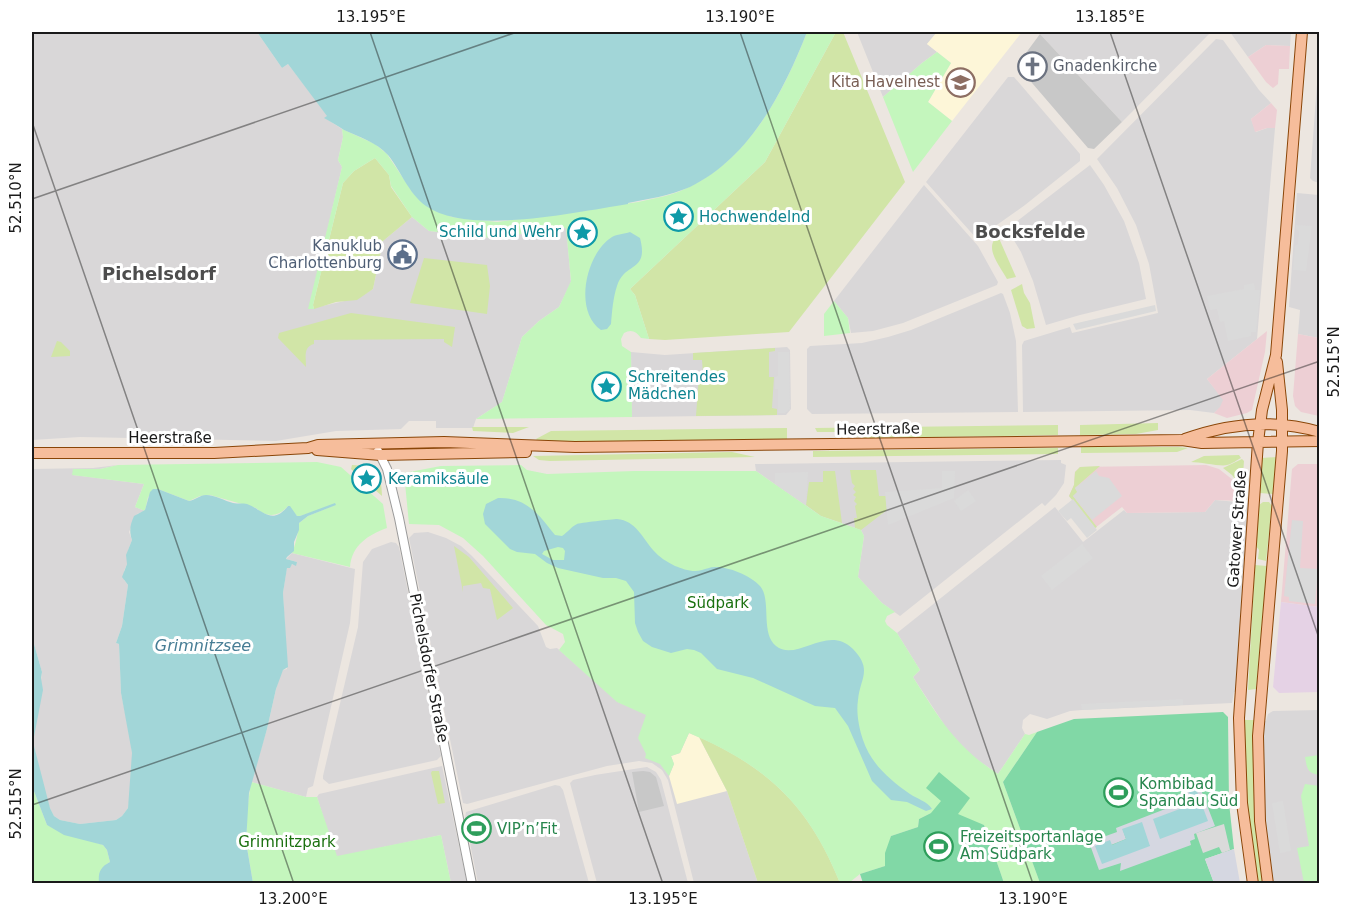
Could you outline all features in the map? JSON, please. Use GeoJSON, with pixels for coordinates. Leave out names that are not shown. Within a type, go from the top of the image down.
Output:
{"type":"FeatureCollection","features":[{"type":"Feature","properties":{"kind":"main road","name":"Gatower Straße"},"geometry":{"type":"LineString","coordinates":[[1253,884],[1242,803],[1240,706],[1258,442],[1276,355],[1302,32]]}},
{"type":"Feature","properties":{"kind":"main road","name":"Gatower Straße"},"geometry":{"type":"LineString","coordinates":[[1268,884],[1258,799],[1260,705],[1283,442],[1276,355]]}},
{"type":"Feature","properties":{"kind":"main road","name":"Heerstraße"},"geometry":{"type":"LineString","coordinates":[[1182,440],[1208,431],[1260,424],[1300,426],[1320,432]]}},
{"type":"Feature","properties":{"kind":"main road","name":"Heerstraße"},"geometry":{"type":"LineString","coordinates":[[32,453],[214,453],[308,448],[318,445],[444,442],[574,447],[1182,440],[1202,443],[1320,441]]}},
{"type":"Feature","properties":{"kind":"main road","name":"Heerstraße"},"geometry":{"type":"LineString","coordinates":[[308,448],[322,452],[381,454],[519,452],[574,447]]}},
{"type":"Feature","properties":{"kind":"main road"},"geometry":{"type":"LineString","coordinates":[[1240,706],[1260,705]]}},
{"type":"Feature","properties":{"kind":"street"},"geometry":{"type":"LineString","coordinates":[[372,444],[381,454]]}},
{"type":"Feature","properties":{"kind":"street","name":"Pichelsdorfer Straße"},"geometry":{"type":"LineString","coordinates":[[381,454],[397,508],[472,884]]}},
{"type":"Feature","properties":{"kind":"shaded area"},"geometry":{"type":"Polygon","coordinates":[[[32,32],[257,32],[282,68],[288,64],[328,116],[325,118],[342,129],[343,137],[338,160],[342,167],[309,309],[358,298],[373,289],[383,241],[412,217],[429,231],[492,238],[566,227],[571,282],[559,307],[522,337],[502,402],[476,419],[473,428],[436,428],[436,421],[409,421],[401,429],[336,431],[276,441],[80,437],[32,440],[32,32]]]}},
{"type":"Feature","properties":{"kind":"shaded area"},"geometry":{"type":"Polygon","coordinates":[[[857,32],[937,32],[927,44],[937,52],[883,97],[857,32]]]}},
{"type":"Feature","properties":{"kind":"shaded area","name":"Kita Havelnest"},"geometry":{"type":"Polygon","coordinates":[[[937,32],[1022,32],[952,121],[928,102],[951,63],[927,44],[937,32]]]}},
{"type":"Feature","properties":{"kind":"shaded area"},"geometry":{"type":"Polygon","coordinates":[[[1042,32],[1211,32],[1122,122],[1040,34],[1042,32]]]}},
{"type":"Feature","properties":{"kind":"shaded area"},"geometry":{"type":"Polygon","coordinates":[[[1230,32],[1291,32],[1290,46],[1266,45],[1248,57],[1230,32]]]}},
{"type":"Feature","properties":{"kind":"shaded area"},"geometry":{"type":"Polygon","coordinates":[[[1040,34],[1122,122],[1094,149],[1088,148],[1020,69],[1020,61],[1040,34]]]}},
{"type":"Feature","properties":{"kind":"shaded area"},"geometry":{"type":"Polygon","coordinates":[[[1216,39],[1223,40],[1271,103],[1251,119],[1256,132],[1275,128],[1257,339],[1207,379],[1224,400],[1221,407],[1214,413],[1190,410],[1023,412],[1022,345],[1024,341],[1070,327],[1072,333],[1158,313],[1149,264],[1136,225],[1117,188],[1097,159],[1216,39]]]}},
{"type":"Feature","properties":{"kind":"shaded area"},"geometry":{"type":"Polygon","coordinates":[[[1266,45],[1290,46],[1289,69],[1279,69],[1278,84],[1273,88],[1248,57],[1266,45]]]}},
{"type":"Feature","properties":{"kind":"shaded area"},"geometry":{"type":"Polygon","coordinates":[[[1319,57],[1319,183],[1310,178],[1319,57]]]}},
{"type":"Feature","properties":{"kind":"shaded area"},"geometry":{"type":"Polygon","coordinates":[[[1008,77],[1014,77],[1080,154],[1080,161],[1025,205],[977,239],[926,182],[1008,77]]]}},
{"type":"Feature","properties":{"kind":"shaded area"},"geometry":{"type":"Polygon","coordinates":[[[1271,103],[1277,110],[1275,128],[1255,132],[1251,119],[1271,103]]]}},
{"type":"Feature","properties":{"kind":"shaded area"},"geometry":{"type":"Polygon","coordinates":[[[1090,165],[1124,221],[1139,263],[1146,299],[1046,325],[1033,281],[1021,252],[1007,229],[1090,165]]]}},
{"type":"Feature","properties":{"kind":"shaded area"},"geometry":{"type":"Polygon","coordinates":[[[924,185],[978,246],[998,282],[997,285],[903,323],[873,331],[851,333],[848,318],[834,301],[924,185]]]}},
{"type":"Feature","properties":{"kind":"shaded area"},"geometry":{"type":"Polygon","coordinates":[[[1297,193],[1319,195],[1319,338],[1298,334],[1300,310],[1289,307],[1297,193]]]}},
{"type":"Feature","properties":{"kind":"shaded area"},"geometry":{"type":"Polygon","coordinates":[[[1296,225],[1312,226],[1306,271],[1293,270],[1299,231],[1296,225]]]}},
{"type":"Feature","properties":{"kind":"shaded area"},"geometry":{"type":"Polygon","coordinates":[[[1254,283],[1255,290],[1260,290],[1256,332],[1251,332],[1251,336],[1228,341],[1224,321],[1220,322],[1217,309],[1210,310],[1207,296],[1244,289],[1244,285],[1254,283]]]}},
{"type":"Feature","properties":{"kind":"shaded area"},"geometry":{"type":"Polygon","coordinates":[[[1001,293],[1010,313],[1016,341],[1018,412],[812,414],[807,409],[807,349],[810,346],[862,343],[888,337],[911,330],[1001,293]]]}},
{"type":"Feature","properties":{"kind":"shaded area"},"geometry":{"type":"Polygon","coordinates":[[[1155,305],[1156,311],[1076,330],[1073,324],[1155,305]]]}},
{"type":"Feature","properties":{"kind":"shaded area"},"geometry":{"type":"Polygon","coordinates":[[[1267,331],[1265,352],[1252,410],[1227,418],[1214,413],[1223,400],[1207,379],[1267,331]]]}},
{"type":"Feature","properties":{"kind":"shaded area"},"geometry":{"type":"Polygon","coordinates":[[[1298,334],[1319,338],[1319,416],[1301,412],[1295,406],[1293,396],[1298,334]]]}},
{"type":"Feature","properties":{"kind":"shaded area"},"geometry":{"type":"Polygon","coordinates":[[[787,347],[790,350],[791,409],[786,415],[632,417],[631,352],[665,355],[787,347]]]}},
{"type":"Feature","properties":{"kind":"shaded area"},"geometry":{"type":"Polygon","coordinates":[[[778,352],[789,352],[790,409],[785,413],[778,413],[778,389],[775,389],[775,377],[778,376],[778,352]]]}},
{"type":"Feature","properties":{"kind":"shaded area"},"geometry":{"type":"Polygon","coordinates":[[[1061,460],[1061,463],[1066,465],[1064,483],[1045,506],[1042,503],[900,616],[882,603],[858,577],[864,536],[861,530],[821,516],[756,471],[755,464],[1061,460]]]}},
{"type":"Feature","properties":{"kind":"shaded area"},"geometry":{"type":"Polygon","coordinates":[[[1298,464],[1319,464],[1319,607],[1281,602],[1292,469],[1298,464]]]}},
{"type":"Feature","properties":{"kind":"shaded area"},"geometry":{"type":"Polygon","coordinates":[[[118,465],[100,469],[74,469],[73,475],[144,484],[135,507],[145,511],[137,514],[129,532],[132,540],[124,571],[124,580],[128,585],[122,626],[116,643],[119,644],[121,693],[131,742],[133,764],[130,796],[128,808],[116,820],[80,824],[60,820],[54,816],[47,802],[33,742],[42,672],[32,637],[32,469],[93,468],[118,465]]]}},
{"type":"Feature","properties":{"kind":"shaded area"},"geometry":{"type":"Polygon","coordinates":[[[1206,465],[1219,469],[1233,480],[1241,501],[1215,500],[1205,512],[1127,513],[1122,507],[1095,528],[1069,496],[1074,485],[1075,472],[1080,467],[1206,465]]]}},
{"type":"Feature","properties":{"kind":"shaded area"},"geometry":{"type":"Polygon","coordinates":[[[942,471],[955,471],[954,498],[888,525],[885,492],[942,488],[942,471]]]}},
{"type":"Feature","properties":{"kind":"shaded area"},"geometry":{"type":"Polygon","coordinates":[[[1096,471],[1099,476],[1109,478],[1122,496],[1092,520],[1073,496],[1077,492],[1075,488],[1096,471]]]}},
{"type":"Feature","properties":{"kind":"shaded area"},"geometry":{"type":"Polygon","coordinates":[[[808,472],[806,505],[775,484],[775,473],[808,472]]]}},
{"type":"Feature","properties":{"kind":"shaded area"},"geometry":{"type":"Polygon","coordinates":[[[968,490],[976,501],[961,511],[954,501],[968,490]]]}},
{"type":"Feature","properties":{"kind":"shaded area"},"geometry":{"type":"Polygon","coordinates":[[[1073,499],[1097,530],[1087,538],[1071,518],[1067,521],[1058,511],[1073,499]]]}},
{"type":"Feature","properties":{"kind":"shaded area"},"geometry":{"type":"Polygon","coordinates":[[[1215,500],[1249,503],[1237,692],[1234,692],[1232,703],[1070,711],[1047,719],[1030,714],[1023,720],[1022,728],[1025,734],[998,774],[972,756],[951,735],[913,677],[920,670],[897,633],[1055,507],[1083,542],[1124,510],[1127,513],[1205,512],[1215,500]]]}},
{"type":"Feature","properties":{"kind":"shaded area"},"geometry":{"type":"Polygon","coordinates":[[[1292,520],[1303,521],[1300,568],[1318,569],[1315,604],[1289,601],[1289,597],[1284,596],[1292,520]]]}},
{"type":"Feature","properties":{"kind":"shaded area"},"geometry":{"type":"Polygon","coordinates":[[[428,532],[461,546],[538,626],[546,647],[557,648],[618,702],[699,737],[727,791],[758,883],[694,883],[668,780],[662,770],[652,763],[639,761],[607,766],[467,804],[463,803],[409,538],[414,533],[428,532]]]}},
{"type":"Feature","properties":{"kind":"shaded area"},"geometry":{"type":"Polygon","coordinates":[[[391,542],[396,543],[399,547],[441,756],[437,760],[329,784],[323,776],[358,627],[363,562],[372,549],[391,542]]]}},
{"type":"Feature","properties":{"kind":"shaded area"},"geometry":{"type":"Polygon","coordinates":[[[1082,544],[1093,558],[1052,590],[1041,576],[1082,544]]]}},
{"type":"Feature","properties":{"kind":"shaded area"},"geometry":{"type":"Polygon","coordinates":[[[292,553],[355,569],[350,623],[313,786],[308,788],[306,797],[251,782],[280,675],[283,670],[287,669],[283,593],[287,567],[297,562],[286,559],[292,553]]]}},
{"type":"Feature","properties":{"kind":"shaded area"},"geometry":{"type":"Polygon","coordinates":[[[1281,602],[1319,607],[1319,692],[1279,693],[1273,687],[1281,602]]]}},
{"type":"Feature","properties":{"kind":"shaded area"},"geometry":{"type":"Polygon","coordinates":[[[1183,699],[1183,705],[1082,710],[1081,704],[1183,699]]]}},
{"type":"Feature","properties":{"kind":"shaded area"},"geometry":{"type":"Polygon","coordinates":[[[1319,710],[1319,883],[1273,883],[1264,817],[1263,721],[1266,721],[1268,714],[1273,711],[1319,710]]]}},
{"type":"Feature","properties":{"kind":"shaded area"},"geometry":{"type":"Polygon","coordinates":[[[689,733],[699,737],[727,791],[677,804],[669,776],[674,764],[671,756],[680,753],[689,733]]]}},
{"type":"Feature","properties":{"kind":"shaded area"},"geometry":{"type":"Polygon","coordinates":[[[442,766],[467,883],[451,883],[441,835],[336,857],[317,797],[319,794],[442,766]]]}},
{"type":"Feature","properties":{"kind":"shaded area"},"geometry":{"type":"Polygon","coordinates":[[[647,767],[656,772],[661,780],[688,883],[597,883],[570,783],[573,780],[595,775],[647,767]]]}},
{"type":"Feature","properties":{"kind":"shaded area"},"geometry":{"type":"Polygon","coordinates":[[[632,772],[650,772],[656,777],[664,806],[639,812],[632,772]]]}},
{"type":"Feature","properties":{"kind":"shaded area"},"geometry":{"type":"Polygon","coordinates":[[[1198,782],[1215,826],[1194,834],[1195,839],[1190,841],[1191,845],[1120,871],[1121,863],[1099,870],[1089,842],[1117,832],[1116,828],[1186,801],[1181,788],[1198,782]],[[1123,830],[1126,839],[1111,845],[1096,846],[1150,846],[1123,830]]]}},
{"type":"Feature","properties":{"kind":"shaded area"},"geometry":{"type":"Polygon","coordinates":[[[555,785],[560,786],[563,790],[589,883],[478,883],[465,818],[466,812],[555,785]]]}},
{"type":"Feature","properties":{"kind":"shaded area"},"geometry":{"type":"Polygon","coordinates":[[[1283,801],[1291,851],[1280,853],[1272,803],[1283,801]]]}},
{"type":"Feature","properties":{"kind":"shaded area"},"geometry":{"type":"Polygon","coordinates":[[[1224,824],[1230,850],[1222,853],[1219,847],[1203,853],[1196,833],[1224,824]]]}},
{"type":"Feature","properties":{"kind":"shaded area"},"geometry":{"type":"Polygon","coordinates":[[[1234,849],[1240,883],[1214,883],[1205,859],[1234,849]]]}},
{"type":"Feature","properties":{"kind":"green space"},"geometry":{"type":"Polygon","coordinates":[[[807,32],[836,32],[765,162],[630,289],[635,295],[649,339],[641,338],[631,331],[624,333],[621,339],[622,346],[631,352],[632,417],[476,419],[502,402],[522,337],[559,307],[571,281],[566,228],[492,238],[429,231],[412,217],[391,186],[389,175],[375,158],[354,171],[343,183],[313,305],[314,309],[308,309],[342,167],[338,160],[343,137],[342,129],[375,144],[387,154],[413,193],[427,206],[452,217],[497,222],[638,202],[685,189],[712,173],[731,158],[748,140],[776,99],[807,32]]]}},
{"type":"Feature","properties":{"kind":"green space"},"geometry":{"type":"Polygon","coordinates":[[[836,32],[843,32],[905,182],[789,332],[649,339],[635,295],[630,289],[765,162],[836,32]]]}},
{"type":"Feature","properties":{"kind":"green space"},"geometry":{"type":"Polygon","coordinates":[[[937,52],[951,63],[928,102],[952,121],[913,172],[883,97],[937,52]]]}},
{"type":"Feature","properties":{"kind":"green space"},"geometry":{"type":"Polygon","coordinates":[[[375,158],[389,175],[391,187],[412,217],[383,241],[373,289],[357,300],[336,302],[314,309],[313,305],[343,183],[354,171],[375,158]]]}},
{"type":"Feature","properties":{"kind":"green space"},"geometry":{"type":"Polygon","coordinates":[[[998,236],[1016,277],[1007,279],[994,257],[992,246],[998,236]]]}},
{"type":"Feature","properties":{"kind":"green space"},"geometry":{"type":"Polygon","coordinates":[[[424,258],[487,265],[490,286],[487,314],[410,303],[424,258]]]}},
{"type":"Feature","properties":{"kind":"green space"},"geometry":{"type":"Polygon","coordinates":[[[1022,284],[1030,303],[1035,328],[1027,329],[1022,326],[1011,290],[1022,284]]]}},
{"type":"Feature","properties":{"kind":"green space"},"geometry":{"type":"Polygon","coordinates":[[[834,301],[848,318],[850,333],[824,336],[824,314],[834,301]]]}},
{"type":"Feature","properties":{"kind":"green space"},"geometry":{"type":"Polygon","coordinates":[[[351,313],[455,327],[452,347],[444,342],[444,339],[314,340],[314,344],[310,345],[307,350],[306,367],[278,338],[279,333],[351,313]]]}},
{"type":"Feature","properties":{"kind":"green space"},"geometry":{"type":"Polygon","coordinates":[[[57,341],[70,351],[70,356],[51,357],[57,341]]]}},
{"type":"Feature","properties":{"kind":"green space"},"geometry":{"type":"Polygon","coordinates":[[[775,348],[775,351],[769,352],[769,377],[774,377],[772,408],[777,409],[777,415],[696,416],[699,375],[703,374],[702,360],[693,360],[693,353],[775,348]]]}},
{"type":"Feature","properties":{"kind":"green space"},"geometry":{"type":"Polygon","coordinates":[[[1158,423],[1158,430],[1136,434],[1080,435],[1080,425],[1158,423]]]}},
{"type":"Feature","properties":{"kind":"green space"},"geometry":{"type":"Polygon","coordinates":[[[1058,425],[1058,435],[868,438],[844,435],[843,432],[817,432],[815,428],[1058,425]]]}},
{"type":"Feature","properties":{"kind":"green space"},"geometry":{"type":"Polygon","coordinates":[[[472,427],[529,427],[513,433],[473,431],[472,427]]]}},
{"type":"Feature","properties":{"kind":"green space"},"geometry":{"type":"Polygon","coordinates":[[[787,428],[787,439],[539,442],[536,439],[551,431],[787,428]]]}},
{"type":"Feature","properties":{"kind":"green space"},"geometry":{"type":"Polygon","coordinates":[[[1081,447],[1188,448],[1177,452],[1081,453],[1081,447]]]}},
{"type":"Feature","properties":{"kind":"green space"},"geometry":{"type":"Polygon","coordinates":[[[1058,448],[1058,454],[813,457],[813,451],[1058,448]]]}},
{"type":"Feature","properties":{"kind":"green space"},"geometry":{"type":"Polygon","coordinates":[[[732,452],[755,457],[550,461],[539,460],[533,456],[732,452]]]}},
{"type":"Feature","properties":{"kind":"green space"},"geometry":{"type":"Polygon","coordinates":[[[1239,455],[1241,458],[1231,464],[1191,462],[1204,456],[1239,455]]]}},
{"type":"Feature","properties":{"kind":"green space"},"geometry":{"type":"Polygon","coordinates":[[[1277,457],[1273,494],[1260,493],[1262,458],[1277,457]]]}},
{"type":"Feature","properties":{"kind":"green space"},"geometry":{"type":"Polygon","coordinates":[[[1242,459],[1244,461],[1242,488],[1223,468],[1242,459]]]}},
{"type":"Feature","properties":{"kind":"green space"},"geometry":{"type":"Polygon","coordinates":[[[317,462],[341,467],[383,504],[387,528],[362,542],[351,559],[350,567],[292,553],[299,523],[308,516],[335,505],[300,516],[297,516],[288,506],[277,514],[268,515],[256,508],[210,495],[189,501],[158,489],[148,497],[145,511],[135,507],[144,484],[72,475],[73,469],[100,469],[118,465],[317,462]]]}},
{"type":"Feature","properties":{"kind":"green space"},"geometry":{"type":"Polygon","coordinates":[[[352,465],[366,467],[375,472],[380,481],[382,496],[351,469],[352,465]]]}},
{"type":"Feature","properties":{"kind":"green space","name":"Südpark"},"geometry":{"type":"Polygon","coordinates":[[[521,465],[527,470],[547,474],[756,471],[821,516],[861,530],[864,536],[858,577],[882,603],[895,612],[887,616],[885,621],[897,633],[920,670],[913,677],[949,731],[983,764],[998,774],[1025,734],[1037,732],[1003,782],[1040,883],[1004,883],[984,825],[931,813],[919,819],[918,827],[891,836],[885,866],[860,874],[850,882],[840,883],[828,855],[799,810],[763,774],[741,759],[689,733],[680,753],[671,756],[674,764],[669,776],[660,764],[645,758],[646,754],[638,738],[646,715],[617,702],[559,650],[565,642],[563,634],[546,625],[483,556],[463,538],[439,525],[409,524],[404,473],[441,466],[521,465]]]}},
{"type":"Feature","properties":{"kind":"green space"},"geometry":{"type":"Polygon","coordinates":[[[1100,466],[1075,488],[1078,492],[1073,496],[1097,527],[1095,528],[1069,496],[1074,485],[1075,472],[1080,467],[1100,466]]]}},
{"type":"Feature","properties":{"kind":"green space"},"geometry":{"type":"Polygon","coordinates":[[[850,470],[876,470],[879,496],[886,496],[887,510],[861,530],[855,528],[854,518],[857,518],[855,506],[857,504],[854,501],[856,497],[853,495],[856,492],[853,489],[855,486],[852,483],[850,470]]]}},
{"type":"Feature","properties":{"kind":"green space"},"geometry":{"type":"Polygon","coordinates":[[[823,471],[835,471],[842,523],[821,516],[806,505],[809,482],[823,482],[823,471]]]}},
{"type":"Feature","properties":{"kind":"green space"},"geometry":{"type":"Polygon","coordinates":[[[1269,502],[1272,506],[1266,561],[1258,559],[1259,550],[1256,546],[1259,505],[1269,502]]]}},
{"type":"Feature","properties":{"kind":"green space"},"geometry":{"type":"Polygon","coordinates":[[[454,546],[469,557],[513,608],[497,620],[490,589],[483,588],[481,583],[463,586],[463,592],[454,546]]]}},
{"type":"Feature","properties":{"kind":"green space"},"geometry":{"type":"Polygon","coordinates":[[[1255,565],[1267,566],[1256,689],[1248,690],[1255,565]]]}},
{"type":"Feature","properties":{"kind":"green space","name":"Kombibad Spandau Süd"},"geometry":{"type":"Polygon","coordinates":[[[1223,712],[1228,717],[1229,803],[1234,849],[1205,859],[1214,883],[1040,883],[1003,782],[1037,732],[1074,719],[1223,712]]]}},
{"type":"Feature","properties":{"kind":"green space"},"geometry":{"type":"Polygon","coordinates":[[[1245,720],[1254,720],[1254,804],[1263,883],[1258,883],[1249,822],[1245,720]]]}},
{"type":"Feature","properties":{"kind":"green space"},"geometry":{"type":"Polygon","coordinates":[[[699,737],[725,749],[747,763],[786,795],[816,834],[840,883],[758,883],[727,791],[699,737]]]}},
{"type":"Feature","properties":{"kind":"green space"},"geometry":{"type":"Polygon","coordinates":[[[1319,755],[1319,775],[1308,769],[1305,757],[1319,755]]]}},
{"type":"Feature","properties":{"kind":"green space"},"geometry":{"type":"Polygon","coordinates":[[[432,771],[439,771],[445,803],[438,804],[432,771]]]}},
{"type":"Feature","properties":{"kind":"green space","name":"Freizeitsportanlage Am Südpark"},"geometry":{"type":"Polygon","coordinates":[[[939,772],[970,798],[958,814],[984,825],[1004,883],[863,883],[860,874],[885,866],[885,853],[891,836],[918,827],[919,819],[931,813],[941,801],[926,788],[939,772]]]}},
{"type":"Feature","properties":{"kind":"green space","name":"Grimnitzpark"},"geometry":{"type":"Polygon","coordinates":[[[251,782],[306,797],[317,797],[337,856],[441,835],[451,883],[253,883],[246,842],[251,782]]]}},
{"type":"Feature","properties":{"kind":"green space"},"geometry":{"type":"Polygon","coordinates":[[[1305,784],[1319,786],[1319,883],[1304,883],[1297,848],[1309,846],[1301,796],[1305,784]]]}},
{"type":"Feature","properties":{"kind":"green space"},"geometry":{"type":"Polygon","coordinates":[[[32,786],[47,825],[103,845],[107,850],[110,862],[101,871],[99,883],[32,883],[32,786]]]}},
{"type":"Feature","properties":{"kind":"water"},"geometry":{"type":"Polygon","coordinates":[[[257,32],[807,32],[776,99],[747,141],[730,159],[690,187],[628,204],[553,216],[495,221],[445,215],[426,206],[414,195],[393,161],[383,150],[324,118],[327,116],[288,64],[282,68],[257,32]]]}},
{"type":"Feature","properties":{"kind":"water"},"geometry":{"type":"Polygon","coordinates":[[[630,232],[640,238],[641,257],[639,262],[621,278],[615,295],[611,324],[607,329],[601,330],[592,321],[587,310],[586,282],[590,268],[603,245],[614,236],[630,232]]]}},
{"type":"Feature","properties":{"kind":"water","name":"Grimnitzsee"},"geometry":{"type":"Polygon","coordinates":[[[153,489],[189,501],[204,495],[213,496],[233,503],[247,504],[272,516],[282,512],[288,506],[297,516],[300,516],[335,503],[336,505],[308,516],[299,523],[294,551],[286,559],[297,562],[296,566],[292,564],[290,568],[287,568],[283,593],[288,667],[283,670],[276,689],[249,793],[246,842],[253,883],[99,883],[100,871],[110,862],[107,850],[103,845],[64,835],[47,825],[32,786],[32,637],[42,672],[43,690],[33,742],[54,816],[60,820],[80,824],[116,820],[128,808],[132,753],[121,693],[119,644],[116,643],[122,626],[128,585],[122,577],[127,564],[126,555],[132,540],[131,525],[134,516],[145,510],[153,489]]]}},
{"type":"Feature","properties":{"kind":"water"},"geometry":{"type":"Polygon","coordinates":[[[498,498],[508,498],[525,504],[555,535],[562,536],[579,523],[624,520],[638,530],[658,555],[675,566],[695,571],[721,567],[751,578],[763,592],[768,633],[776,646],[784,650],[793,650],[833,640],[843,642],[859,656],[864,674],[859,692],[858,715],[866,749],[888,777],[932,809],[926,811],[907,802],[891,800],[872,781],[848,726],[835,708],[815,706],[753,678],[717,669],[701,653],[694,650],[687,649],[671,653],[652,647],[643,641],[638,632],[635,623],[634,592],[626,581],[558,568],[535,554],[510,549],[485,524],[483,514],[486,504],[498,498]],[[563,548],[544,551],[542,554],[553,560],[564,560],[563,548]]]}},
{"type":"Feature","properties":{"kind":"water"},"geometry":{"type":"Polygon","coordinates":[[[1196,789],[1208,821],[1160,839],[1153,819],[1193,804],[1189,792],[1196,789]]]}},
{"type":"Feature","properties":{"kind":"water"},"geometry":{"type":"Polygon","coordinates":[[[1142,822],[1150,846],[1102,864],[1095,846],[1110,840],[1112,845],[1126,839],[1122,829],[1142,822]]]}},
{"type":"Feature","properties":{"kind":"place","name":"Gnadenkirche"},"geometry":{"type":"Point","coordinates":[1032,66]}},
{"type":"Feature","properties":{"kind":"place","name":"Kita Havelnest"},"geometry":{"type":"Point","coordinates":[961,82]}},
{"type":"Feature","properties":{"kind":"place","name":"Hochwendelnd"},"geometry":{"type":"Point","coordinates":[678,217]}},
{"type":"Feature","properties":{"kind":"place","name":"Schild und Wehr"},"geometry":{"type":"Point","coordinates":[582,232]}},
{"type":"Feature","properties":{"kind":"place","name":"Kanuklub Charlottenburg"},"geometry":{"type":"Point","coordinates":[403,255]}},
{"type":"Feature","properties":{"kind":"place","name":"Schreitendes Mädchen"},"geometry":{"type":"Point","coordinates":[607,386]}},
{"type":"Feature","properties":{"kind":"place","name":"Keramiksäule"},"geometry":{"type":"Point","coordinates":[367,479]}},
{"type":"Feature","properties":{"kind":"place","name":"Kombibad Spandau Süd"},"geometry":{"type":"Point","coordinates":[1118,793]}},
{"type":"Feature","properties":{"kind":"place","name":"VIP’n’Fit"},"geometry":{"type":"Point","coordinates":[476,829]}},
{"type":"Feature","properties":{"kind":"place","name":"Freizeitsportanlage Am Südpark"},"geometry":{"type":"Point","coordinates":[939,846]}},
{"type":"Feature","properties":{"kind":"district","name":"Bocksfelde"},"geometry":{"type":"Point","coordinates":[1030,231]}},
{"type":"Feature","properties":{"kind":"district","name":"Pichelsdorf"},"geometry":{"type":"Point","coordinates":[159,273]}}]}
